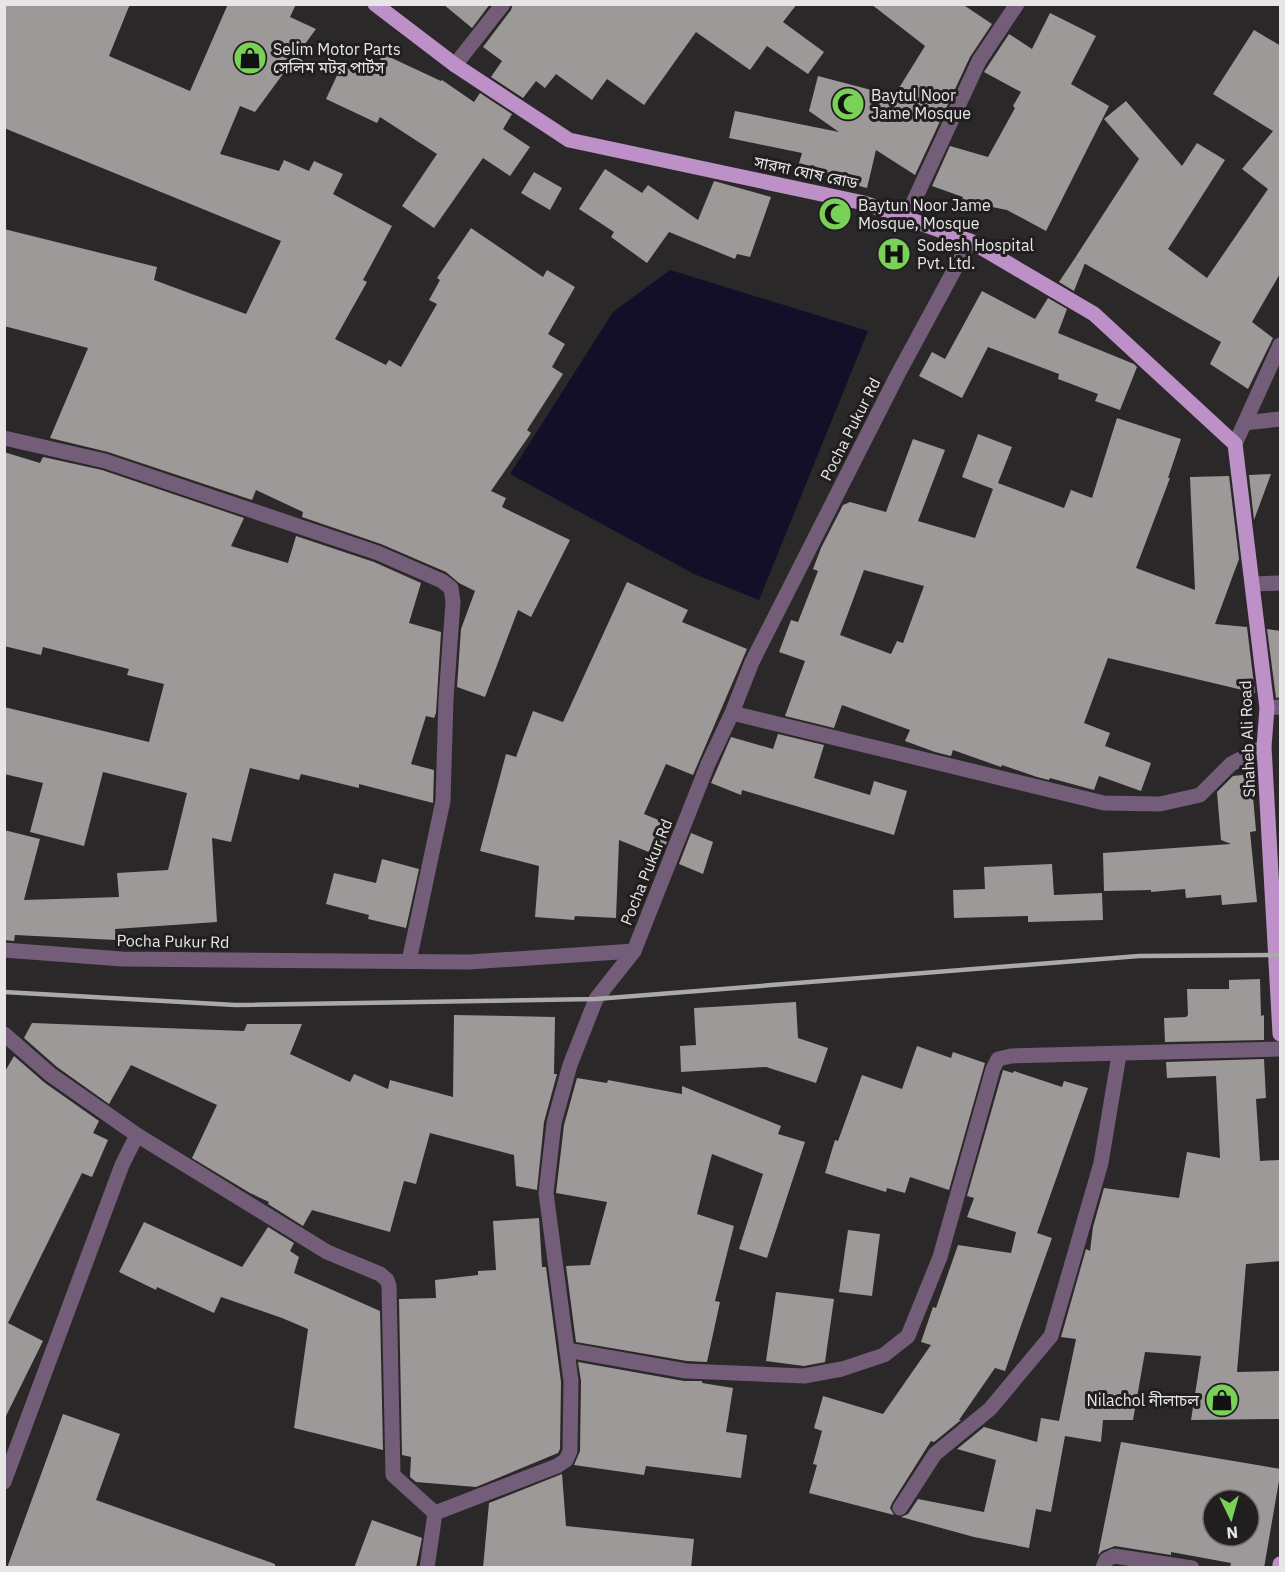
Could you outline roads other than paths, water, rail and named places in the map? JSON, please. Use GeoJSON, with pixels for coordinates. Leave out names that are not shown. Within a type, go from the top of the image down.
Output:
{"type":"FeatureCollection","features":[{"type":"Feature","properties":{"kind":"main road","name":"সারদা ঘোষ রোড"},"geometry":{"type":"LineString","coordinates":[[375,4],[455,65],[569,140],[864,203],[970,241],[1094,314],[1235,444]]}},
{"type":"Feature","properties":{"kind":"main road","name":"Shaheb Ali Road"},"geometry":{"type":"LineString","coordinates":[[1235,444],[1253,584],[1274,708],[1264,747],[1281,1034]]}},
{"type":"Feature","properties":{"kind":"street"},"geometry":{"type":"LineString","coordinates":[[455,65],[503,4]]}},
{"type":"Feature","properties":{"kind":"street"},"geometry":{"type":"LineString","coordinates":[[906,218],[979,61],[1017,4]]}},
{"type":"Feature","properties":{"kind":"street","name":"Pocha Pukur Rd"},"geometry":{"type":"LineString","coordinates":[[4,950],[122,959],[469,962],[634,951],[708,764],[732,713],[752,662],[892,384],[970,241]]}},
{"type":"Feature","properties":{"kind":"street"},"geometry":{"type":"LineString","coordinates":[[1235,444],[1281,345]]}},
{"type":"Feature","properties":{"kind":"street"},"geometry":{"type":"LineString","coordinates":[[1245,423],[1281,419]]}},
{"type":"Feature","properties":{"kind":"street"},"geometry":{"type":"LineString","coordinates":[[4,438],[116,465],[378,553],[442,581],[451,588],[453,602],[446,699],[444,801],[410,961]]}},
{"type":"Feature","properties":{"kind":"street"},"geometry":{"type":"LineString","coordinates":[[1253,584],[1281,583]]}},
{"type":"Feature","properties":{"kind":"street"},"geometry":{"type":"LineString","coordinates":[[732,713],[1104,803],[1160,804],[1200,795],[1231,764],[1264,747]]}},
{"type":"Feature","properties":{"kind":"street"},"geometry":{"type":"LineString","coordinates":[[435,1513],[557,1466],[566,1460],[570,1451],[571,1382],[546,1192],[554,1123],[570,1065],[596,999],[634,951]]}},
{"type":"Feature","properties":{"kind":"street"},"geometry":{"type":"LineString","coordinates":[[4,1034],[51,1075],[138,1135],[327,1252],[380,1274],[387,1280],[389,1286],[393,1475],[435,1513]]}},
{"type":"Feature","properties":{"kind":"street"},"geometry":{"type":"LineString","coordinates":[[567,1350],[686,1371],[804,1376],[842,1369],[884,1355],[908,1336],[940,1257],[993,1069],[998,1059],[1011,1056],[1281,1049]]}},
{"type":"Feature","properties":{"kind":"street"},"geometry":{"type":"LineString","coordinates":[[900,1508],[935,1454],[990,1409],[1051,1336],[1101,1163],[1119,1055]]}},
{"type":"Feature","properties":{"kind":"street"},"geometry":{"type":"LineString","coordinates":[[4,1482],[123,1165],[138,1135]]}},
{"type":"Feature","properties":{"kind":"street"},"geometry":{"type":"LineString","coordinates":[[427,1568],[435,1513]]}},
{"type":"Feature","properties":{"kind":"street"},"geometry":{"type":"LineString","coordinates":[[1103,1568],[1106,1560],[1114,1556],[1192,1568]]}},
{"type":"Feature","properties":{"kind":"railway"},"geometry":{"type":"LineString","coordinates":[[4,992],[235,1005],[596,999],[1139,956],[1280,955]]}},
{"type":"Feature","properties":{"kind":"place","name":"Selim Motor Parts সেলিম মটর পার্টস"},"geometry":{"type":"Point","coordinates":[250,58]}},
{"type":"Feature","properties":{"kind":"place","name":"Baytul Noor Jame Mosque"},"geometry":{"type":"Point","coordinates":[848,104]}},
{"type":"Feature","properties":{"kind":"place","name":"Baytun Noor Jame Mosque, Mosque"},"geometry":{"type":"Point","coordinates":[835,214]}},
{"type":"Feature","properties":{"kind":"place","name":"Sodesh Hospital Pvt. Ltd."},"geometry":{"type":"Point","coordinates":[894,254]}},
{"type":"Feature","properties":{"kind":"place","name":"Nilachol নীলাচল"},"geometry":{"type":"Point","coordinates":[1222,1400]}}]}
